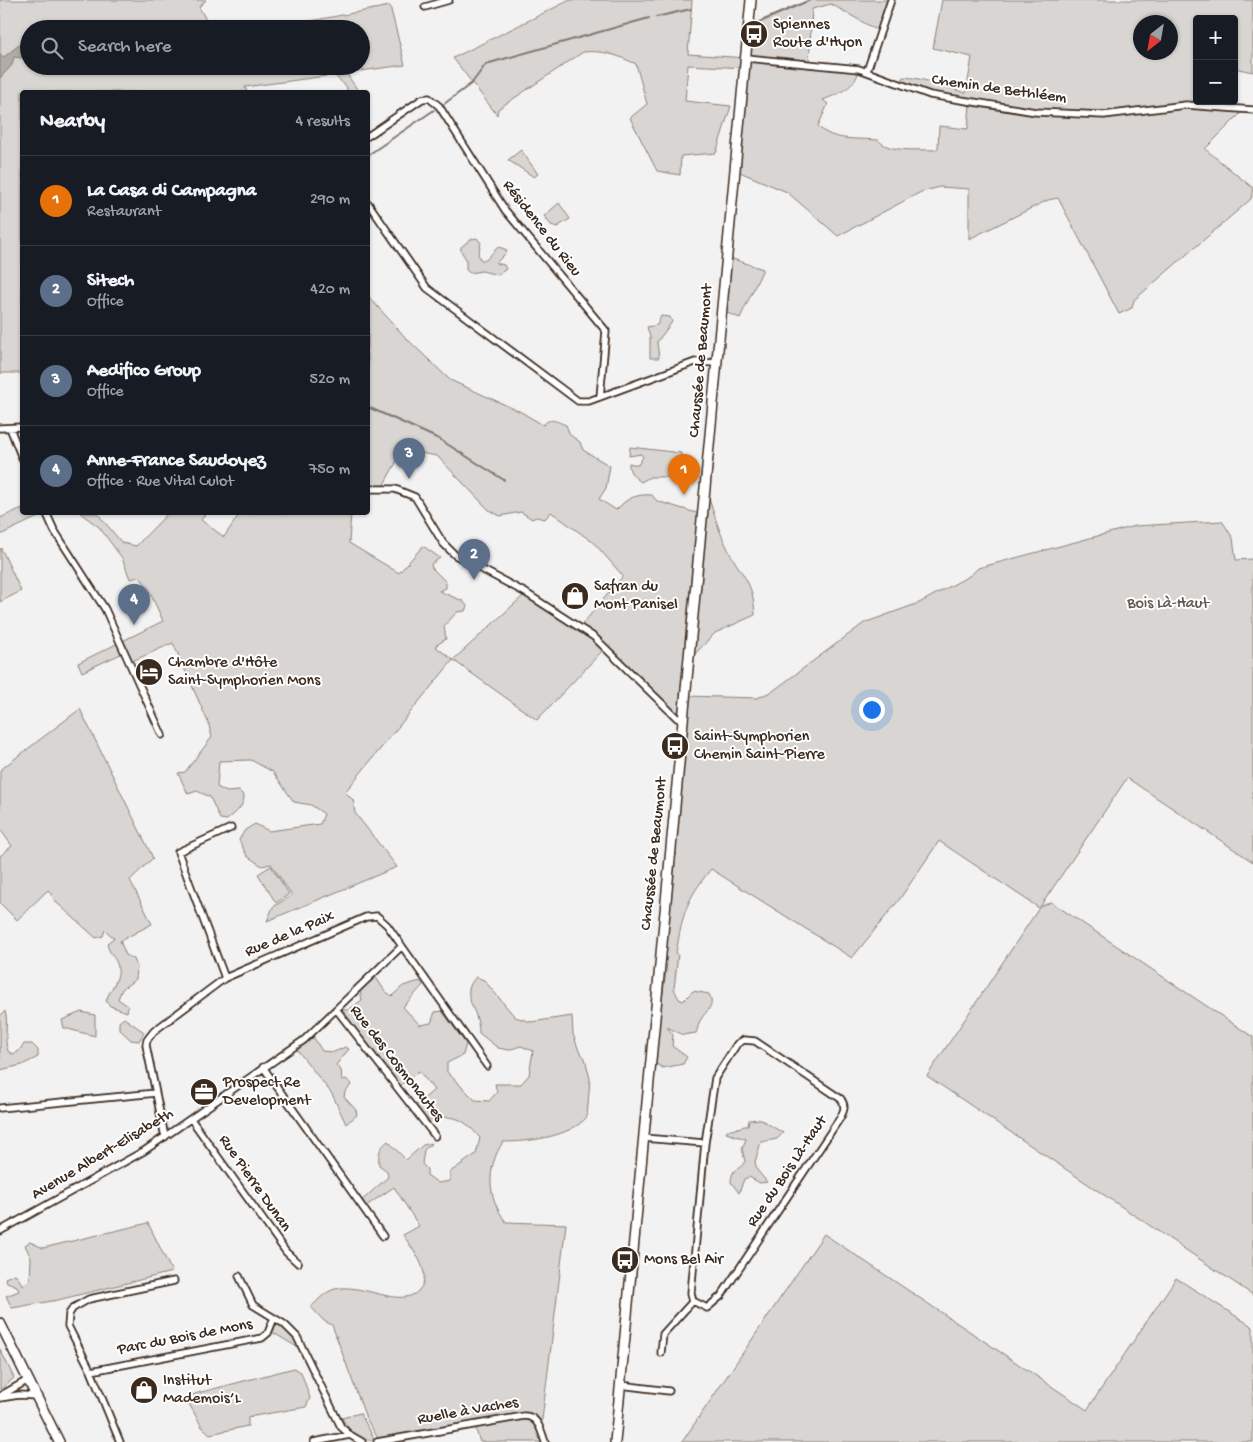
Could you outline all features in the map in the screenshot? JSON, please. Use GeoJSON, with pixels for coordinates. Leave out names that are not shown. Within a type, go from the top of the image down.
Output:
{"type":"FeatureCollection","features":[{"type":"Feature","properties":{"kind":"main road","name":"Chaussée de Beaumont"},"geometry":{"type":"LineString","coordinates":[[615,1442],[752,0]]}},
{"type":"Feature","properties":{"kind":"main road"},"geometry":{"type":"LineString","coordinates":[[0,1323],[59,1442]]}},
{"type":"Feature","properties":{"kind":"street"},"geometry":{"type":"LineString","coordinates":[[425,7],[449,0]]}},
{"type":"Feature","properties":{"kind":"street"},"geometry":{"type":"LineString","coordinates":[[867,71],[891,0]]}},
{"type":"Feature","properties":{"kind":"street","name":"Chemin de Bethléem"},"geometry":{"type":"LineString","coordinates":[[746,58],[837,66],[867,71],[930,95],[1036,112],[1104,114],[1186,105],[1253,110]]}},
{"type":"Feature","properties":{"kind":"street","name":"Résidence du Rieu"},"geometry":{"type":"LineString","coordinates":[[370,135],[422,99],[429,98],[439,106],[505,210],[606,331],[600,397]]}},
{"type":"Feature","properties":{"kind":"street"},"geometry":{"type":"LineString","coordinates":[[370,205],[427,288],[572,398],[584,402],[695,362],[717,363]]}},
{"type":"Feature","properties":{"kind":"street"},"geometry":{"type":"LineString","coordinates":[[0,428],[20,428]]}},
{"type":"Feature","properties":{"kind":"street"},"geometry":{"type":"LineString","coordinates":[[10,428],[20,453]]}},
{"type":"Feature","properties":{"kind":"street"},"geometry":{"type":"LineString","coordinates":[[370,489],[395,489],[415,497],[444,543],[455,554],[526,593],[587,632],[677,718],[683,721]]}},
{"type":"Feature","properties":{"kind":"street"},"geometry":{"type":"LineString","coordinates":[[47,515],[54,530],[105,609],[162,735]]}},
{"type":"Feature","properties":{"kind":"street"},"geometry":{"type":"LineString","coordinates":[[225,978],[178,852],[231,828]]}},
{"type":"Feature","properties":{"kind":"street","name":"Rue de la Paix"},"geometry":{"type":"LineString","coordinates":[[165,1136],[147,1040],[154,1031],[225,978],[366,917],[377,916],[387,925],[487,1066]]}},
{"type":"Feature","properties":{"kind":"street","name":"Avenue Albert-Elisabeth"},"geometry":{"type":"LineString","coordinates":[[0,1231],[144,1151],[304,1040],[402,946]]}},
{"type":"Feature","properties":{"kind":"street","name":"Rue des Cosmonautes"},"geometry":{"type":"LineString","coordinates":[[336,1010],[435,1136]]}},
{"type":"Feature","properties":{"kind":"street","name":"Rue du Bois Là-Haut"},"geometry":{"type":"LineString","coordinates":[[742,1040],[755,1041],[841,1099],[844,1103],[844,1111],[840,1118],[721,1296],[708,1308],[693,1301],[692,1277],[705,1143],[713,1084],[737,1044],[742,1040]]}},
{"type":"Feature","properties":{"kind":"street"},"geometry":{"type":"LineString","coordinates":[[263,1067],[383,1236]]}},
{"type":"Feature","properties":{"kind":"street"},"geometry":{"type":"LineString","coordinates":[[0,1108],[156,1093]]}},
{"type":"Feature","properties":{"kind":"street","name":"Rue Pierre Dunan"},"geometry":{"type":"LineString","coordinates":[[191,1119],[286,1252],[298,1262]]}},
{"type":"Feature","properties":{"kind":"street"},"geometry":{"type":"LineString","coordinates":[[643,1138],[705,1143]]}},
{"type":"Feature","properties":{"kind":"street","name":"Parc du Bois de Mons"},"geometry":{"type":"LineString","coordinates":[[238,1276],[253,1305],[274,1318],[296,1337],[341,1427],[362,1442]]}},
{"type":"Feature","properties":{"kind":"street"},"geometry":{"type":"LineString","coordinates":[[120,1442],[91,1371],[68,1326],[68,1318],[73,1308],[90,1299],[174,1281]]}},
{"type":"Feature","properties":{"kind":"street"},"geometry":{"type":"LineString","coordinates":[[660,1353],[663,1334],[693,1301]]}},
{"type":"Feature","properties":{"kind":"street","name":"Parc du Bois de Mons"},"geometry":{"type":"LineString","coordinates":[[91,1371],[262,1338],[268,1333],[274,1318]]}},
{"type":"Feature","properties":{"kind":"street"},"geometry":{"type":"LineString","coordinates":[[0,1397],[28,1380]]}},
{"type":"Feature","properties":{"kind":"street"},"geometry":{"type":"LineString","coordinates":[[620,1385],[669,1392]]}},
{"type":"Feature","properties":{"kind":"street"},"geometry":{"type":"LineString","coordinates":[[0,1397],[37,1396]]}},
{"type":"Feature","properties":{"kind":"street","name":"Ruelle à Vaches"},"geometry":{"type":"LineString","coordinates":[[379,1442],[524,1416],[530,1416],[535,1419],[545,1442]]}},
{"type":"Feature","properties":{"kind":"street"},"geometry":{"type":"LineString","coordinates":[[314,1442],[350,1435]]}},
{"type":"Feature","properties":{"kind":"green space"},"geometry":{"type":"Polygon","coordinates":[[[0,0],[206,0],[199,7],[206,20],[20,20],[20,75],[334,75],[245,87],[246,90],[20,90],[20,373],[0,373],[0,0]]]}},
{"type":"Feature","properties":{"kind":"green space"},"geometry":{"type":"Polygon","coordinates":[[[570,0],[692,0],[688,54],[746,58],[749,28],[810,0],[891,0],[880,32],[831,4],[812,9],[809,63],[859,69],[855,81],[851,85],[823,100],[828,104],[818,126],[830,135],[838,137],[878,140],[889,147],[897,149],[935,150],[938,148],[939,126],[968,129],[970,104],[902,85],[903,77],[911,78],[966,93],[972,57],[933,48],[942,0],[1253,0],[1253,72],[1238,69],[1238,15],[1193,15],[1193,105],[1220,105],[1245,109],[1205,149],[1253,188],[1251,199],[1134,300],[1132,308],[1119,314],[1058,198],[1048,200],[969,239],[969,189],[940,187],[921,192],[838,236],[787,192],[735,170],[745,68],[688,65],[685,101],[731,106],[716,153],[681,156],[680,175],[657,171],[630,118],[647,104],[636,64],[623,58],[597,52],[583,52],[498,109],[497,115],[453,58],[570,0]]]}},
{"type":"Feature","properties":{"kind":"green space"},"geometry":{"type":"Polygon","coordinates":[[[390,6],[405,65],[370,70],[370,20],[316,20],[390,6]]]}},
{"type":"Feature","properties":{"kind":"green space"},"geometry":{"type":"Polygon","coordinates":[[[334,75],[349,75],[348,76],[358,90],[347,90],[347,87],[334,75]]]}},
{"type":"Feature","properties":{"kind":"green space"},"geometry":{"type":"Polygon","coordinates":[[[521,150],[538,174],[534,177],[508,160],[521,150]]]}},
{"type":"Feature","properties":{"kind":"green space"},"geometry":{"type":"Polygon","coordinates":[[[559,203],[570,219],[557,227],[551,225],[544,216],[559,203]]]}},
{"type":"Feature","properties":{"kind":"green space"},"geometry":{"type":"Polygon","coordinates":[[[477,238],[481,243],[478,254],[481,260],[486,260],[498,247],[505,249],[507,252],[496,263],[504,265],[506,269],[498,275],[482,271],[470,273],[466,270],[466,259],[461,251],[461,247],[471,239],[477,238]]]}},
{"type":"Feature","properties":{"kind":"green space"},"geometry":{"type":"Polygon","coordinates":[[[727,257],[763,269],[740,318],[722,311],[727,257]]]}},
{"type":"Feature","properties":{"kind":"green space","name":"Bois Là-Haut"},"geometry":{"type":"Polygon","coordinates":[[[370,298],[405,337],[450,380],[521,412],[543,425],[551,420],[566,425],[570,435],[580,442],[583,450],[610,466],[606,488],[599,499],[616,510],[624,502],[632,498],[641,495],[652,495],[657,501],[703,515],[705,487],[723,538],[749,584],[755,615],[715,633],[689,660],[686,696],[757,698],[773,691],[864,623],[919,603],[971,575],[978,568],[1135,526],[1222,521],[1233,538],[1236,560],[1253,559],[1253,862],[1127,778],[1040,907],[1051,902],[1253,1037],[1253,1295],[927,1076],[1039,908],[939,841],[899,900],[852,958],[711,869],[702,880],[686,908],[676,953],[678,954],[674,989],[679,999],[683,1001],[693,991],[709,994],[711,1006],[699,1022],[696,1033],[683,1035],[667,1027],[673,1035],[672,1046],[687,1057],[683,1064],[663,1068],[653,1062],[667,964],[659,964],[683,721],[605,648],[537,720],[453,660],[524,595],[580,627],[623,576],[594,543],[551,512],[545,519],[536,517],[532,519],[521,512],[500,516],[489,510],[437,456],[403,450],[382,488],[370,489],[370,298]]]}},
{"type":"Feature","properties":{"kind":"green space"},"geometry":{"type":"Polygon","coordinates":[[[661,316],[670,317],[672,322],[657,342],[659,358],[650,358],[650,337],[647,327],[657,325],[661,316]]]}},
{"type":"Feature","properties":{"kind":"green space"},"geometry":{"type":"Polygon","coordinates":[[[630,447],[681,453],[681,457],[676,462],[674,470],[684,477],[650,477],[641,482],[634,477],[629,463],[638,465],[643,457],[641,454],[629,456],[630,447]]]}},
{"type":"Feature","properties":{"kind":"green space"},"geometry":{"type":"Polygon","coordinates":[[[20,509],[20,515],[40,516],[0,535],[0,518],[20,509]]]}},
{"type":"Feature","properties":{"kind":"green space"},"geometry":{"type":"Polygon","coordinates":[[[83,515],[99,515],[122,543],[136,546],[166,515],[205,515],[201,520],[224,537],[239,515],[351,515],[349,543],[399,573],[423,546],[440,558],[431,564],[432,568],[446,582],[446,588],[439,591],[463,601],[467,606],[465,611],[457,612],[444,626],[446,639],[435,646],[453,660],[345,792],[353,800],[355,813],[397,867],[267,921],[273,907],[292,895],[271,864],[262,866],[247,856],[239,840],[245,830],[255,824],[269,831],[320,824],[324,814],[311,805],[294,802],[273,772],[251,760],[219,761],[217,787],[227,792],[239,791],[244,796],[241,807],[227,820],[220,819],[210,797],[197,791],[188,794],[178,773],[185,772],[212,737],[208,722],[173,643],[130,662],[125,652],[82,672],[78,663],[163,621],[148,588],[140,577],[130,579],[122,558],[99,527],[83,515]]]}},
{"type":"Feature","properties":{"kind":"green space"},"geometry":{"type":"Polygon","coordinates":[[[0,549],[21,591],[0,602],[0,549]]]}},
{"type":"Feature","properties":{"kind":"green space"},"geometry":{"type":"Polygon","coordinates":[[[80,709],[153,858],[130,880],[152,924],[120,941],[126,955],[134,959],[137,967],[136,979],[122,989],[118,999],[128,1006],[127,1012],[110,1006],[106,1001],[116,981],[118,972],[116,961],[107,943],[114,938],[105,930],[103,936],[96,938],[57,903],[48,890],[17,920],[0,903],[0,856],[12,846],[0,829],[0,770],[80,709]]]}},
{"type":"Feature","properties":{"kind":"green space"},"geometry":{"type":"Polygon","coordinates":[[[271,866],[289,894],[276,903],[258,874],[271,866]]]}},
{"type":"Feature","properties":{"kind":"green space"},"geometry":{"type":"Polygon","coordinates":[[[373,973],[385,991],[392,996],[403,986],[420,981],[423,985],[403,1007],[420,1025],[431,1023],[435,1012],[442,1011],[466,1044],[463,1055],[447,1063],[447,1072],[475,1100],[489,1101],[497,1092],[495,1084],[521,1084],[529,1075],[533,1051],[521,1046],[508,1050],[498,1048],[479,1033],[476,1016],[469,996],[471,984],[476,977],[484,980],[515,1017],[531,1022],[572,1016],[573,1034],[579,1051],[585,1058],[590,1079],[587,1117],[580,1124],[560,1134],[524,1141],[503,1142],[497,1152],[491,1172],[492,1193],[495,1203],[506,1222],[566,1224],[541,1428],[545,1442],[480,1442],[474,1424],[380,1442],[366,1418],[332,1325],[324,1321],[311,1307],[325,1294],[335,1289],[357,1289],[392,1297],[412,1295],[419,1290],[423,1283],[423,1269],[416,1254],[403,1235],[419,1226],[394,1187],[363,1208],[359,1203],[388,1177],[387,1171],[379,1165],[379,1158],[381,1149],[388,1141],[406,1160],[423,1145],[432,1143],[424,1150],[422,1164],[427,1169],[427,1175],[438,1183],[450,1181],[450,1172],[476,1154],[480,1138],[468,1125],[456,1118],[443,1118],[426,1123],[413,1108],[434,1090],[419,1071],[397,1088],[336,1009],[348,1010],[362,1000],[359,987],[373,973]]]}},
{"type":"Feature","properties":{"kind":"green space"},"geometry":{"type":"Polygon","coordinates":[[[5,1011],[8,1051],[12,1054],[18,1052],[24,1044],[32,1044],[38,1050],[38,1057],[22,1065],[0,1070],[0,1016],[5,1011]]]}},
{"type":"Feature","properties":{"kind":"green space"},"geometry":{"type":"Polygon","coordinates":[[[81,1012],[95,1015],[95,1036],[64,1028],[62,1020],[81,1012]]]}},
{"type":"Feature","properties":{"kind":"green space"},"geometry":{"type":"Polygon","coordinates":[[[124,1018],[144,1032],[139,1041],[131,1040],[119,1029],[119,1022],[124,1018]]]}},
{"type":"Feature","properties":{"kind":"green space"},"geometry":{"type":"Polygon","coordinates":[[[311,1033],[322,1051],[334,1052],[345,1047],[349,1049],[336,1065],[341,1070],[342,1080],[346,1079],[352,1084],[345,1092],[344,1097],[356,1110],[357,1115],[346,1124],[332,1094],[294,1046],[311,1033]]]}},
{"type":"Feature","properties":{"kind":"green space"},"geometry":{"type":"Polygon","coordinates":[[[760,1119],[783,1133],[777,1139],[761,1142],[755,1162],[757,1170],[767,1182],[760,1183],[749,1177],[744,1179],[739,1193],[731,1182],[733,1173],[745,1161],[742,1149],[746,1139],[726,1133],[727,1130],[748,1126],[749,1120],[760,1119]]]}},
{"type":"Feature","properties":{"kind":"green space"},"geometry":{"type":"Polygon","coordinates":[[[148,1223],[172,1272],[58,1300],[12,1308],[6,1296],[19,1291],[17,1286],[7,1282],[5,1278],[15,1274],[23,1285],[30,1280],[31,1258],[25,1245],[30,1242],[43,1248],[148,1223]]]}},
{"type":"Feature","properties":{"kind":"green space"},"geometry":{"type":"Polygon","coordinates":[[[824,1234],[1087,1410],[1176,1278],[1253,1327],[1253,1442],[682,1442],[824,1234]]]}},
{"type":"Feature","properties":{"kind":"green space"},"geometry":{"type":"Polygon","coordinates":[[[280,1322],[297,1337],[299,1345],[297,1347],[272,1332],[280,1322]]]}},
{"type":"Feature","properties":{"kind":"green space"},"geometry":{"type":"Polygon","coordinates":[[[0,1349],[14,1378],[0,1390],[0,1349]]]}},
{"type":"Feature","properties":{"kind":"green space"},"geometry":{"type":"Polygon","coordinates":[[[294,1368],[301,1372],[310,1398],[306,1407],[248,1417],[248,1426],[210,1434],[202,1427],[187,1400],[189,1396],[198,1393],[294,1368]]]}},
{"type":"Feature","properties":{"kind":"green space"},"geometry":{"type":"Polygon","coordinates":[[[360,1413],[374,1438],[372,1440],[363,1439],[354,1434],[342,1418],[360,1413]]]}},
{"type":"Feature","properties":{"kind":"shaded area"},"geometry":{"type":"Polygon","coordinates":[[[20,44],[20,58],[14,57],[12,65],[0,78],[0,54],[4,57],[20,44]]]}},
{"type":"Feature","properties":{"kind":"waterway"},"geometry":{"type":"LineString","coordinates":[[759,22],[810,0]]}},
{"type":"Feature","properties":{"kind":"waterway"},"geometry":{"type":"LineString","coordinates":[[656,17],[691,9]]}},
{"type":"Feature","properties":{"kind":"waterway"},"geometry":{"type":"LineString","coordinates":[[444,104],[472,83],[486,64],[649,18]]}},
{"type":"Feature","properties":{"kind":"waterway"},"geometry":{"type":"LineString","coordinates":[[370,154],[434,110]]}},
{"type":"Feature","properties":{"kind":"waterway"},"geometry":{"type":"LineString","coordinates":[[370,408],[439,439],[504,480]]}},
{"type":"Feature","properties":{"kind":"place","name":"Spiennes Route d'Hyon"},"geometry":{"type":"Point","coordinates":[754,34]}},
{"type":"Feature","properties":{"kind":"place","name":"Aedifico Group"},"geometry":{"type":"Point","coordinates":[409,479]}},
{"type":"Feature","properties":{"kind":"place","name":"La Casa di Campagna"},"geometry":{"type":"Point","coordinates":[684,495]}},
{"type":"Feature","properties":{"kind":"place","name":"Sitech"},"geometry":{"type":"Point","coordinates":[474,580]}},
{"type":"Feature","properties":{"kind":"place","name":"Safran du Mont Panisel"},"geometry":{"type":"Point","coordinates":[575,596]}},
{"type":"Feature","properties":{"kind":"place","name":"Anne-France Saudoyez"},"geometry":{"type":"Point","coordinates":[134,625]}},
{"type":"Feature","properties":{"kind":"place","name":"Chambre d'Hôte Saint-Symphorien Mons"},"geometry":{"type":"Point","coordinates":[149,672]}},
{"type":"Feature","properties":{"kind":"place","name":"Saint-Symphorien Chemin Saint-Pierre"},"geometry":{"type":"Point","coordinates":[675,746]}},
{"type":"Feature","properties":{"kind":"place","name":"Prospect Re Development"},"geometry":{"type":"Point","coordinates":[204,1092]}},
{"type":"Feature","properties":{"kind":"place","name":"Mons Bel Air"},"geometry":{"type":"Point","coordinates":[625,1260]}},
{"type":"Feature","properties":{"kind":"place","name":"Institut Mademois’L"},"geometry":{"type":"Point","coordinates":[144,1390]}}]}
